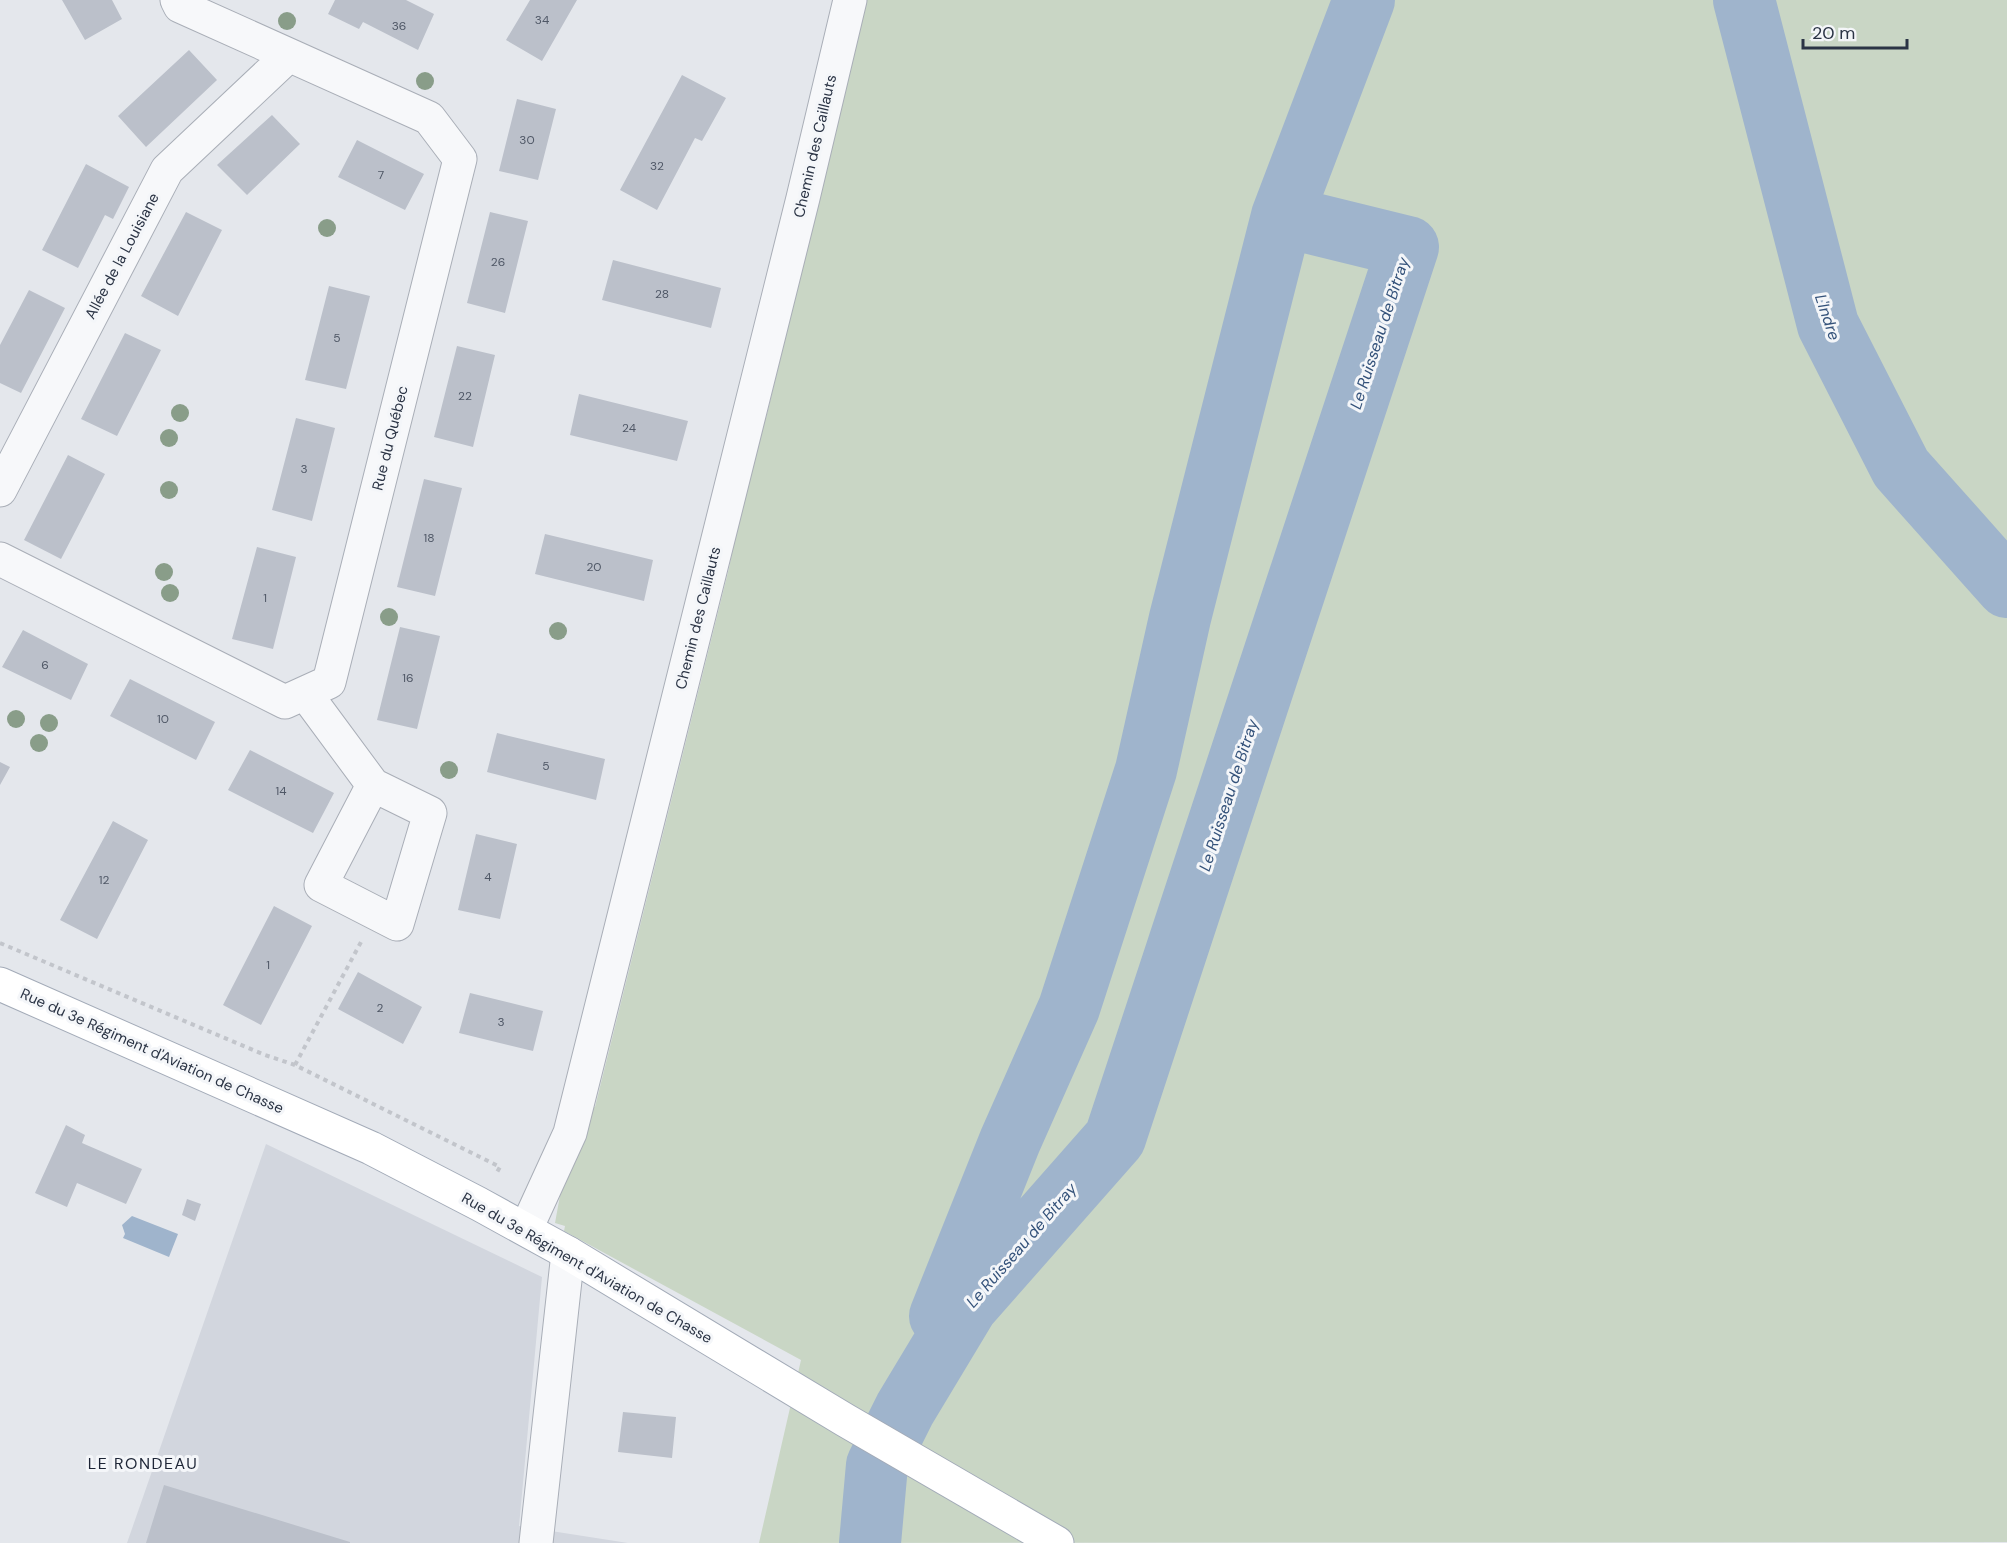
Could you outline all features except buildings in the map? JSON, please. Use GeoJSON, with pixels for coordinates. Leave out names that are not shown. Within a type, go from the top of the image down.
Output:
{"type":"FeatureCollection","features":[{"type":"Feature","properties":{"kind":"main road","name":"Rue du 3e Régiment d'Aviation de Chasse"},"geometry":{"type":"LineString","coordinates":[[0,984],[370,1148],[526,1229],[845,1420],[1057,1543]]}},
{"type":"Feature","properties":{"kind":"street","name":"Rue du Québec"},"geometry":{"type":"LineString","coordinates":[[0,560],[285,702],[329,682],[460,159],[429,118],[180,6],[177,0]]}},
{"type":"Feature","properties":{"kind":"street","name":"Chemin des Caillauts"},"geometry":{"type":"LineString","coordinates":[[526,1229],[570,1133],[803,198],[850,0]]}},
{"type":"Feature","properties":{"kind":"street","name":"Allée de la Louisiane"},"geometry":{"type":"LineString","coordinates":[[0,490],[167,170],[289,55]]}},
{"type":"Feature","properties":{"kind":"street"},"geometry":{"type":"LineString","coordinates":[[305,693],[373,785],[430,813],[397,924],[321,885],[373,785]]}},
{"type":"Feature","properties":{"kind":"street"},"geometry":{"type":"LineString","coordinates":[[536,1543],[568,1253]]}},
{"type":"Feature","properties":{"kind":"path"},"geometry":{"type":"LineString","coordinates":[[295,1065],[377,912]]}},
{"type":"Feature","properties":{"kind":"path"},"geometry":{"type":"LineString","coordinates":[[0,943],[265,1055],[295,1065],[500,1167]]}},
{"type":"Feature","properties":{"kind":"shaded area"},"geometry":{"type":"Polygon","coordinates":[[[266,1144],[542,1277],[519,1526],[628,1543],[127,1543],[266,1144]]]}},
{"type":"Feature","properties":{"kind":"green space"},"geometry":{"type":"Polygon","coordinates":[[[867,0],[2007,0],[2007,1542],[759,1543],[801,1360],[564,1231],[565,1226],[555,1223],[561,1190],[591,1106],[595,1107],[729,568],[759,419],[766,418],[867,0]]]}},
{"type":"Feature","properties":{"kind":"water"},"geometry":{"type":"Polygon","coordinates":[[[132,1216],[178,1234],[169,1257],[123,1238],[125,1234],[122,1225],[132,1216]]]}},
{"type":"Feature","properties":{"kind":"waterway","name":"Le Ruisseau de Bitray"},"geometry":{"type":"LineString","coordinates":[[870,1543],[877,1465],[905,1409],[967,1306],[1115,1138],[1408,247],[1282,216],[1364,0]]}},
{"type":"Feature","properties":{"kind":"waterway","name":"L'Indre"},"geometry":{"type":"LineString","coordinates":[[1744,0],[1828,325],[1901,468],[2007,587]]}},
{"type":"Feature","properties":{"kind":"waterway","name":"Le Ruisseau de Bitray"},"geometry":{"type":"LineString","coordinates":[[940,1316],[1010,1141],[1069,1008],[1146,770],[1180,618],[1282,216]]}},
{"type":"Feature","properties":{"kind":"district","name":"LE RONDEAU"},"geometry":{"type":"Point","coordinates":[143,1463]}}]}
